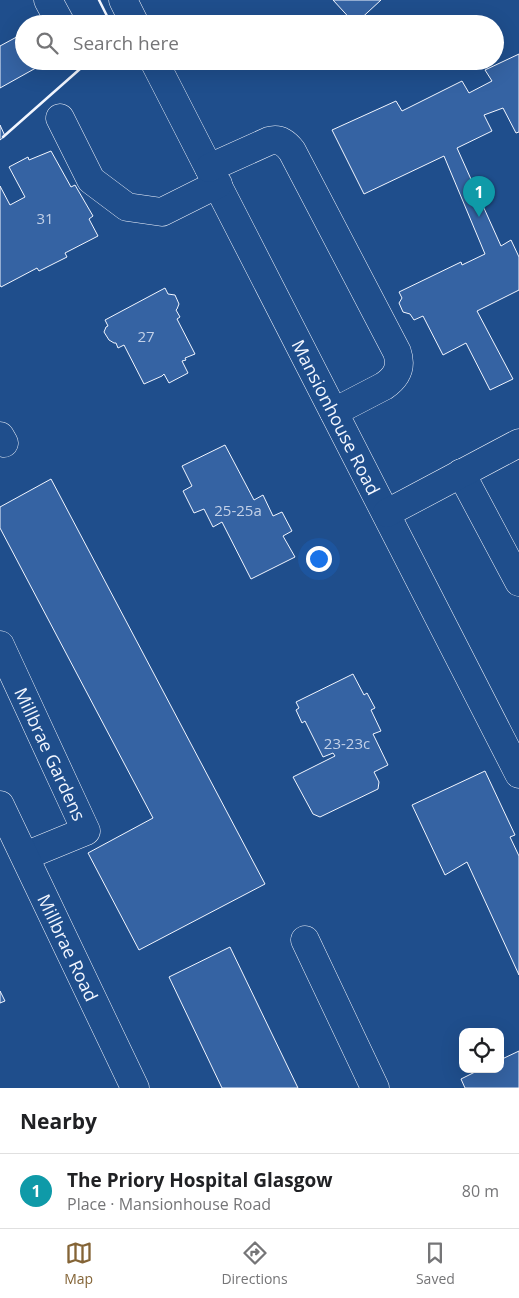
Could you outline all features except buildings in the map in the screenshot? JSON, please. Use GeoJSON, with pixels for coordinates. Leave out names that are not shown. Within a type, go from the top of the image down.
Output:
{"type":"FeatureCollection","features":[{"type":"Feature","properties":{"kind":"street"},"geometry":{"type":"LineString","coordinates":[[48,0],[56,15]]}},
{"type":"Feature","properties":{"kind":"street"},"geometry":{"type":"LineString","coordinates":[[123,0],[130,15]]}},
{"type":"Feature","properties":{"kind":"street","name":"Mansionhouse Road"},"geometry":{"type":"LineString","coordinates":[[159,70],[519,774]]}},
{"type":"Feature","properties":{"kind":"street"},"geometry":{"type":"LineString","coordinates":[[60,118],[91,180],[126,207],[162,212],[213,176],[269,141],[279,140],[287,145],[292,151],[400,359],[397,372],[392,380],[334,412]]}},
{"type":"Feature","properties":{"kind":"street"},"geometry":{"type":"LineString","coordinates":[[387,513],[519,443]]}},
{"type":"Feature","properties":{"kind":"street"},"geometry":{"type":"LineString","coordinates":[[461,474],[519,582]]}},
{"type":"Feature","properties":{"kind":"street","name":"Millbrae Gardens"},"geometry":{"type":"LineString","coordinates":[[0,645],[86,831],[25,856]]}},
{"type":"Feature","properties":{"kind":"street","name":"Millbrae Road"},"geometry":{"type":"LineString","coordinates":[[0,806],[135,1088]]}},
{"type":"Feature","properties":{"kind":"street"},"geometry":{"type":"LineString","coordinates":[[305,940],[375,1088]]}},
{"type":"Feature","properties":{"kind":"wall"},"geometry":{"type":"LineString","coordinates":[[99,0],[106,15]]}},
{"type":"Feature","properties":{"kind":"wall"},"geometry":{"type":"LineString","coordinates":[[3,137],[79,70]]}},
{"type":"Feature","properties":{"kind":"place","name":"The Priory Hospital Glasgow"},"geometry":{"type":"Point","coordinates":[479,217]}}]}
